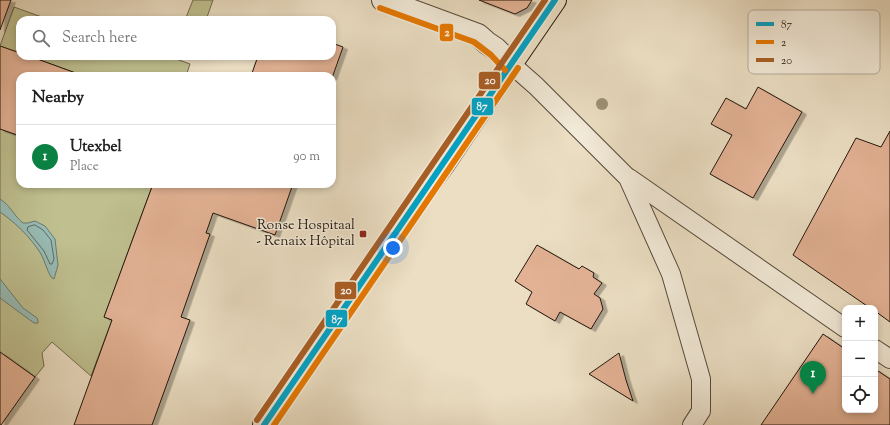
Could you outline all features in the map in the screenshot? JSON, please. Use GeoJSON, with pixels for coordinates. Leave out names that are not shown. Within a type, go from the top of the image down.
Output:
{"type":"FeatureCollection","features":[{"type":"Feature","properties":{"kind":"main road"},"geometry":{"type":"LineString","coordinates":[[264,425],[416,202],[444,165],[555,0]]}},
{"type":"Feature","properties":{"kind":"street"},"geometry":{"type":"LineString","coordinates":[[383,0],[478,34],[511,64]]}},
{"type":"Feature","properties":{"kind":"lane"},"geometry":{"type":"LineString","coordinates":[[511,64],[547,96],[628,178],[842,326]]}},
{"type":"Feature","properties":{"kind":"lane"},"geometry":{"type":"LineString","coordinates":[[628,178],[671,274],[701,379],[701,411],[692,425]]}},
{"type":"Feature","properties":{"kind":"lane"},"geometry":{"type":"LineString","coordinates":[[878,351],[890,359]]}},
{"type":"Feature","properties":{"kind":"green space"},"geometry":{"type":"Polygon","coordinates":[[[193,0],[213,0],[207,16],[187,16],[193,0]]]}},
{"type":"Feature","properties":{"kind":"green space"},"geometry":{"type":"Polygon","coordinates":[[[14,7],[39,16],[16,16],[16,52],[0,46],[14,7]]]}},
{"type":"Feature","properties":{"kind":"green space"},"geometry":{"type":"Polygon","coordinates":[[[40,60],[179,60],[190,64],[187,72],[73,72],[40,60]]]}},
{"type":"Feature","properties":{"kind":"green space"},"geometry":{"type":"Polygon","coordinates":[[[0,129],[16,135],[16,188],[152,188],[104,317],[112,320],[91,376],[52,342],[42,353],[44,366],[35,377],[0,352],[0,129]]]}},
{"type":"Feature","properties":{"kind":"water"},"geometry":{"type":"Polygon","coordinates":[[[0,199],[7,204],[23,223],[35,221],[45,226],[55,239],[58,265],[54,279],[48,272],[41,254],[33,242],[12,221],[0,212],[0,199]]]}},
{"type":"Feature","properties":{"kind":"water"},"geometry":{"type":"Polygon","coordinates":[[[0,279],[23,308],[37,318],[38,323],[34,323],[0,298],[0,279]]]}},
{"type":"Feature","properties":{"kind":"building"},"geometry":{"type":"Polygon","coordinates":[[[0,0],[11,0],[0,30],[0,0]]]}},
{"type":"Feature","properties":{"kind":"building"},"geometry":{"type":"Polygon","coordinates":[[[479,0],[532,0],[527,8],[515,14],[479,0]]]}},
{"type":"Feature","properties":{"kind":"building"},"geometry":{"type":"Polygon","coordinates":[[[336,44],[343,47],[334,72],[252,72],[257,60],[336,60],[336,44]]]}},
{"type":"Feature","properties":{"kind":"building"},"geometry":{"type":"Polygon","coordinates":[[[0,46],[16,52],[16,60],[40,60],[73,72],[16,72],[16,135],[0,129],[0,46]]]}},
{"type":"Feature","properties":{"kind":"building"},"geometry":{"type":"Polygon","coordinates":[[[758,87],[802,112],[753,198],[710,174],[732,135],[711,124],[726,98],[746,109],[758,87]]]}},
{"type":"Feature","properties":{"kind":"building"},"geometry":{"type":"Polygon","coordinates":[[[890,131],[890,322],[878,313],[878,305],[866,305],[793,255],[856,138],[881,147],[890,131]]]}},
{"type":"Feature","properties":{"kind":"building"},"geometry":{"type":"Polygon","coordinates":[[[152,188],[292,188],[275,235],[213,213],[206,233],[210,234],[181,317],[190,320],[152,425],[74,425],[112,320],[104,317],[152,188]]]}},
{"type":"Feature","properties":{"kind":"building"},"geometry":{"type":"Polygon","coordinates":[[[537,245],[579,269],[582,266],[594,273],[593,277],[602,283],[594,294],[600,298],[603,309],[591,329],[560,312],[555,321],[526,304],[532,292],[515,281],[537,245]]]}},
{"type":"Feature","properties":{"kind":"building"},"geometry":{"type":"Polygon","coordinates":[[[823,334],[842,347],[842,413],[878,413],[878,371],[890,379],[890,425],[761,425],[823,334]]]}},
{"type":"Feature","properties":{"kind":"building"},"geometry":{"type":"Polygon","coordinates":[[[0,352],[35,377],[1,425],[0,425],[0,352]]]}},
{"type":"Feature","properties":{"kind":"building"},"geometry":{"type":"Polygon","coordinates":[[[619,353],[626,380],[633,401],[589,374],[619,353]]]}},
{"type":"Feature","properties":{"kind":"transit line","name":"20"},"geometry":{"type":"LineString","coordinates":[[257,420],[545,0]]}},
{"type":"Feature","properties":{"kind":"transit line","name":"87"},"geometry":{"type":"LineString","coordinates":[[264,425],[555,0]]}},
{"type":"Feature","properties":{"kind":"transit line","name":"2"},"geometry":{"type":"LineString","coordinates":[[380,8],[474,42],[491,55],[505,70]]}},
{"type":"Feature","properties":{"kind":"transit line","name":"2"},"geometry":{"type":"LineString","coordinates":[[274,425],[518,68]]}},
{"type":"Feature","properties":{"kind":"place","name":"Ronse Hospitaal - Renaix Hôpital"},"geometry":{"type":"Point","coordinates":[363,234]}},
{"type":"Feature","properties":{"kind":"place","name":"Utexbel"},"geometry":{"type":"Point","coordinates":[813,394]}}]}
